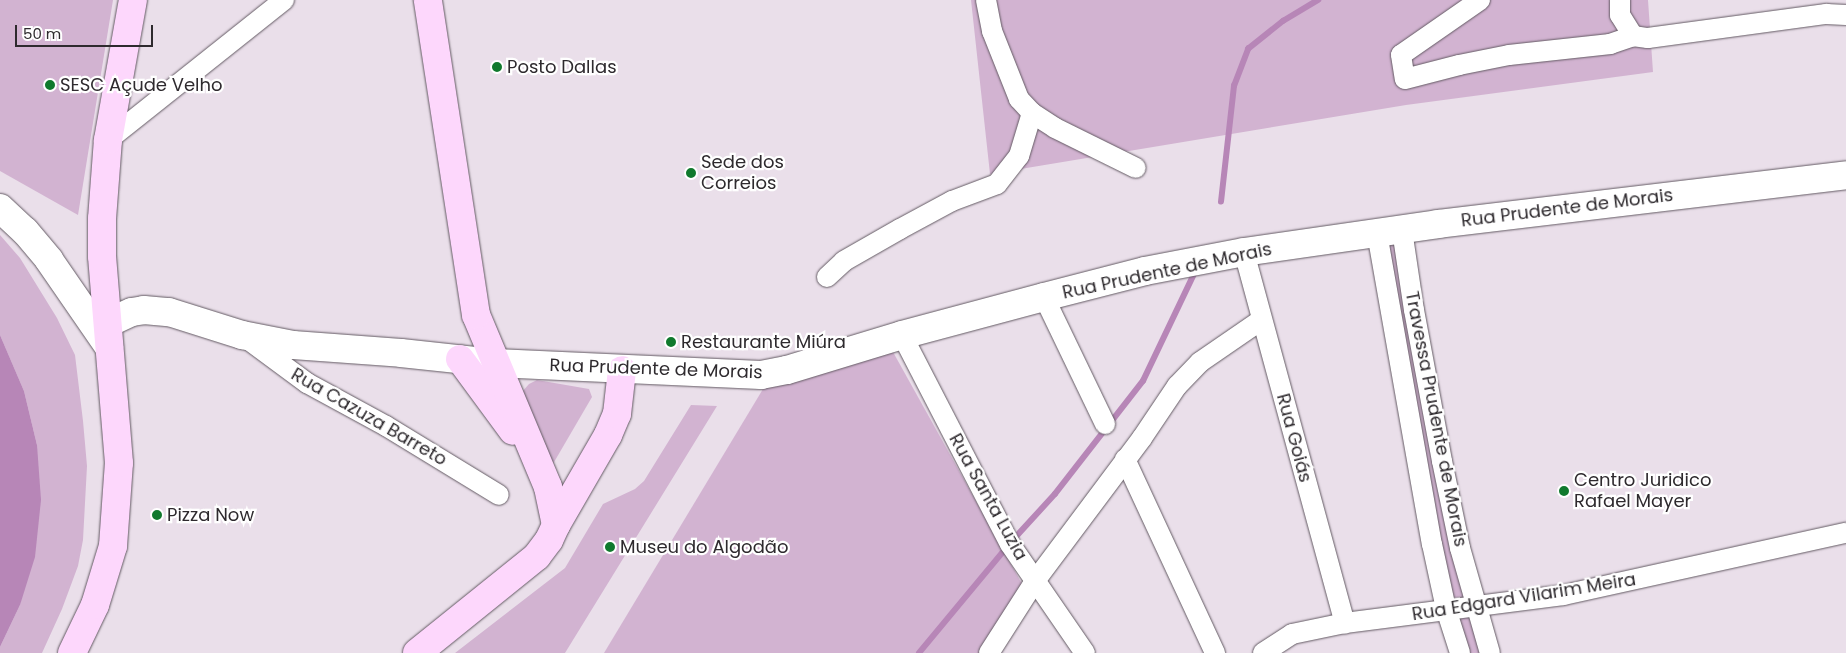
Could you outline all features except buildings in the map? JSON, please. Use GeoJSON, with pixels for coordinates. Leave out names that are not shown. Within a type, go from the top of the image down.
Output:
{"type":"FeatureCollection","features":[{"type":"Feature","properties":{"kind":"main road"},"geometry":{"type":"LineString","coordinates":[[72,653],[95,605],[113,546],[119,463],[102,256],[102,219],[108,140],[124,63],[133,0]]}},
{"type":"Feature","properties":{"kind":"main road"},"geometry":{"type":"LineString","coordinates":[[428,0],[476,315],[548,487],[556,526]]}},
{"type":"Feature","properties":{"kind":"main road"},"geometry":{"type":"LineString","coordinates":[[460,359],[498,413],[535,457]]}},
{"type":"Feature","properties":{"kind":"main road"},"geometry":{"type":"LineString","coordinates":[[418,653],[537,556],[549,540],[608,435],[617,414],[621,394],[622,370]]}},
{"type":"Feature","properties":{"kind":"street"},"geometry":{"type":"LineString","coordinates":[[108,140],[284,0]]}},
{"type":"Feature","properties":{"kind":"street"},"geometry":{"type":"LineString","coordinates":[[986,0],[992,31],[1019,99],[1032,113],[1055,128],[1136,168]]}},
{"type":"Feature","properties":{"kind":"street"},"geometry":{"type":"LineString","coordinates":[[1480,0],[1402,56],[1405,80],[1459,65],[1509,55],[1610,44],[1633,36],[1648,38],[1826,14],[1846,15]]}},
{"type":"Feature","properties":{"kind":"street"},"geometry":{"type":"LineString","coordinates":[[1620,0],[1620,15],[1633,36]]}},
{"type":"Feature","properties":{"kind":"street"},"geometry":{"type":"LineString","coordinates":[[827,277],[844,261],[900,229],[952,201],[997,184],[1019,156],[1032,113]]}},
{"type":"Feature","properties":{"kind":"street","name":"Rua Prudente de Morais"},"geometry":{"type":"LineString","coordinates":[[495,363],[761,375],[787,370],[902,335],[1145,271],[1244,252],[1846,175]]}},
{"type":"Feature","properties":{"kind":"street"},"geometry":{"type":"LineString","coordinates":[[0,208],[25,231],[108,335]]}},
{"type":"Feature","properties":{"kind":"street","name":"Travessa Prudente de Morais"},"geometry":{"type":"LineString","coordinates":[[1390,232],[1475,606],[1490,653]]}},
{"type":"Feature","properties":{"kind":"street","name":"Travessa Prudente de Morais"},"geometry":{"type":"LineString","coordinates":[[1390,232],[1410,431],[1446,610],[1460,653]]}},
{"type":"Feature","properties":{"kind":"street","name":"Rua Goiás"},"geometry":{"type":"LineString","coordinates":[[1244,252],[1345,623]]}},
{"type":"Feature","properties":{"kind":"street"},"geometry":{"type":"LineString","coordinates":[[1044,297],[1104,424]]}},
{"type":"Feature","properties":{"kind":"street","name":"Rua Cazuza Barreto"},"geometry":{"type":"LineString","coordinates":[[108,335],[132,312],[144,310],[169,312],[242,335],[293,345],[495,363]]}},
{"type":"Feature","properties":{"kind":"street"},"geometry":{"type":"LineString","coordinates":[[989,653],[1035,581],[1126,459],[1177,386],[1200,362],[1261,320]]}},
{"type":"Feature","properties":{"kind":"street","name":"Rua Cazuza Barreto"},"geometry":{"type":"LineString","coordinates":[[242,335],[307,384],[386,426],[498,495]]}},
{"type":"Feature","properties":{"kind":"street","name":"Rua Santa Luzia"},"geometry":{"type":"LineString","coordinates":[[902,335],[1010,544],[1085,653]]}},
{"type":"Feature","properties":{"kind":"street"},"geometry":{"type":"LineString","coordinates":[[1126,459],[1215,653]]}},
{"type":"Feature","properties":{"kind":"street","name":"Rua Edgard Vilarim Meira"},"geometry":{"type":"LineString","coordinates":[[1263,653],[1292,634],[1345,623],[1604,587],[1846,533]]}},
{"type":"Feature","properties":{"kind":"shaded area","name":"SESC Açude Velho"},"geometry":{"type":"Polygon","coordinates":[[[0,0],[113,0],[78,215],[0,171],[0,0]]]}},
{"type":"Feature","properties":{"kind":"shaded area"},"geometry":{"type":"Polygon","coordinates":[[[971,0],[1648,0],[1653,72],[1406,105],[990,174],[971,0]]]}},
{"type":"Feature","properties":{"kind":"shaded area"},"geometry":{"type":"Polygon","coordinates":[[[0,235],[20,258],[57,318],[75,355],[83,421],[87,466],[83,540],[78,566],[62,609],[42,653],[0,653],[0,647],[20,605],[37,445],[24,391],[0,335],[0,235]]]}},
{"type":"Feature","properties":{"kind":"shaded area"},"geometry":{"type":"Polygon","coordinates":[[[1398,237],[1469,603],[1453,606],[1382,240],[1398,237]]]}},
{"type":"Feature","properties":{"kind":"shaded area"},"geometry":{"type":"Polygon","coordinates":[[[0,335],[24,391],[37,445],[41,500],[35,557],[20,605],[0,647],[0,335]]]}},
{"type":"Feature","properties":{"kind":"shaded area"},"geometry":{"type":"Polygon","coordinates":[[[893,352],[1022,584],[991,653],[604,653],[763,389],[893,352]]]}},
{"type":"Feature","properties":{"kind":"shaded area"},"geometry":{"type":"Polygon","coordinates":[[[537,380],[589,389],[592,397],[550,469],[522,392],[529,384],[537,380]]]}},
{"type":"Feature","properties":{"kind":"shaded area","name":"Museu do Algodão"},"geometry":{"type":"Polygon","coordinates":[[[691,405],[717,406],[565,653],[455,653],[565,568],[603,504],[635,489],[644,481],[691,405]]]}},
{"type":"Feature","properties":{"kind":"shaded area"},"geometry":{"type":"Polygon","coordinates":[[[1471,611],[1486,653],[1465,653],[1452,612],[1471,611]]]}},
{"type":"Feature","properties":{"kind":"waterway"},"geometry":{"type":"LineString","coordinates":[[1221,202],[1234,86],[1248,49],[1283,21],[1318,0]]}},
{"type":"Feature","properties":{"kind":"waterway"},"geometry":{"type":"LineString","coordinates":[[1013,540],[1055,494],[1143,381],[1196,270]]}},
{"type":"Feature","properties":{"kind":"waterway"},"geometry":{"type":"LineString","coordinates":[[919,653],[1007,547]]}},
{"type":"Feature","properties":{"kind":"place","name":"Posto Dallas"},"geometry":{"type":"Point","coordinates":[497,67]}},
{"type":"Feature","properties":{"kind":"place","name":"SESC Açude Velho"},"geometry":{"type":"Point","coordinates":[50,85]}},
{"type":"Feature","properties":{"kind":"place","name":"Sede dos Correios"},"geometry":{"type":"Point","coordinates":[691,173]}},
{"type":"Feature","properties":{"kind":"place","name":"Restaurante Miúra"},"geometry":{"type":"Point","coordinates":[671,342]}},
{"type":"Feature","properties":{"kind":"place","name":"Centro Juridico Rafael Mayer"},"geometry":{"type":"Point","coordinates":[1564,491]}},
{"type":"Feature","properties":{"kind":"place","name":"Pizza Now"},"geometry":{"type":"Point","coordinates":[157,515]}},
{"type":"Feature","properties":{"kind":"place","name":"Museu do Algodão"},"geometry":{"type":"Point","coordinates":[610,547]}}]}
